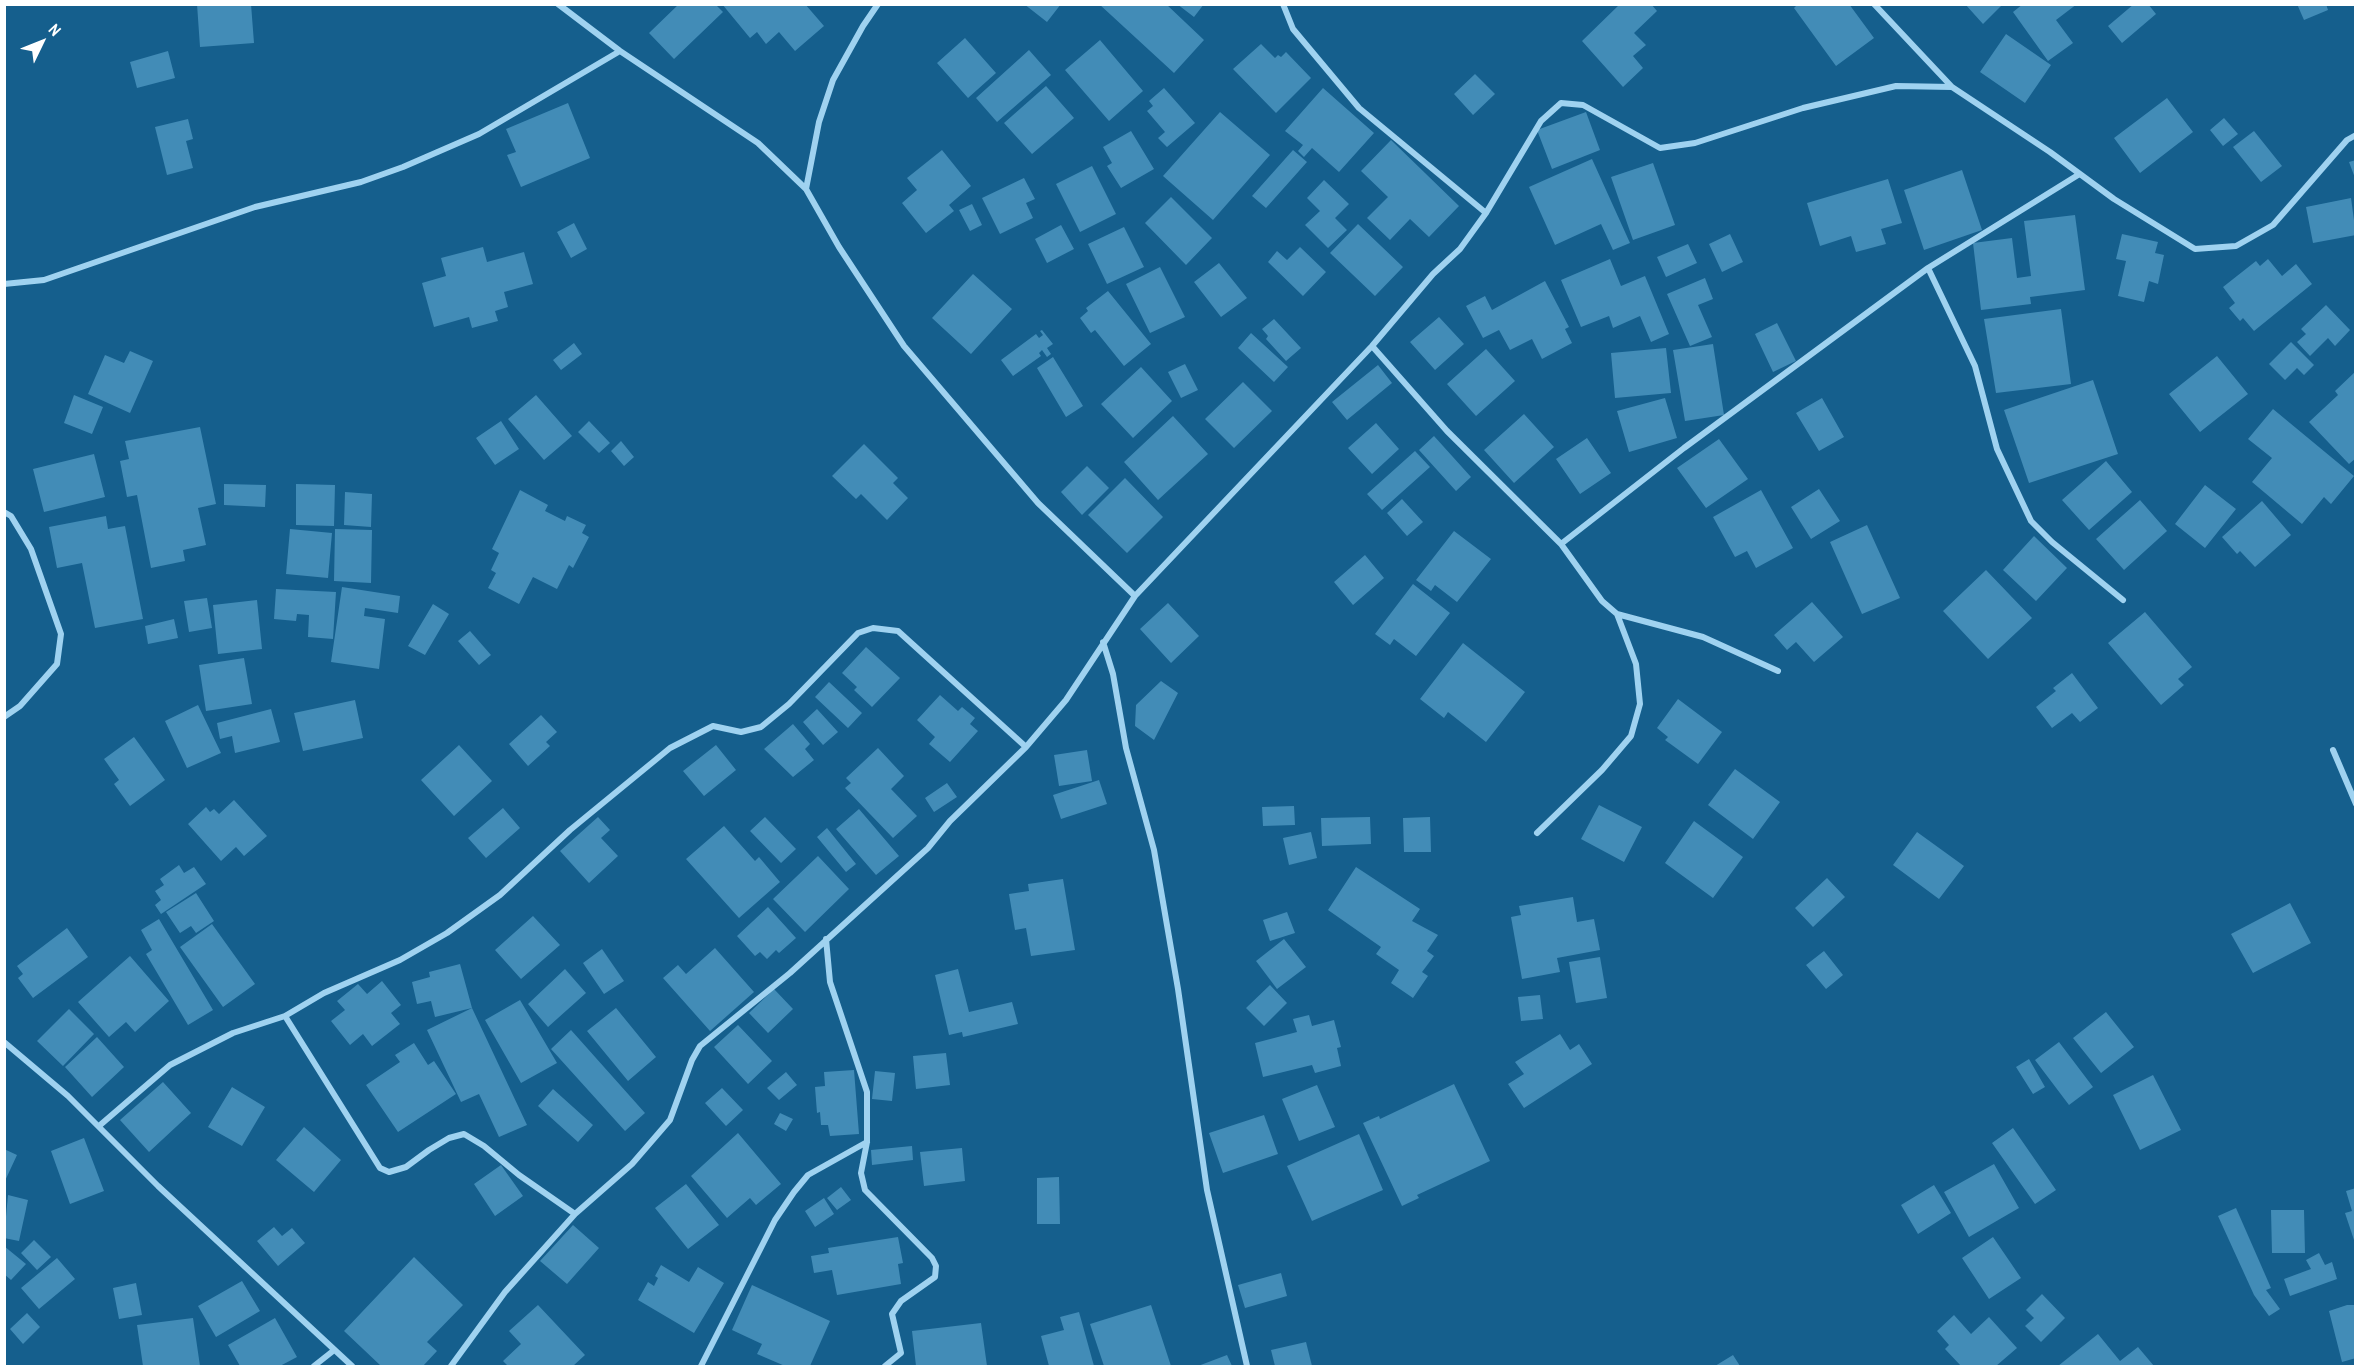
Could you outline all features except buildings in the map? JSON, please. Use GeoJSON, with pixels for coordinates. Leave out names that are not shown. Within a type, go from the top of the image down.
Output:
{"type":"FeatureCollection","features":[{"type":"Feature","properties":{"kind":"street"},"geometry":{"type":"LineString","coordinates":[[558,4],[620,51],[758,143],[806,189],[839,247],[903,346],[1038,503],[1136,596]]}},
{"type":"Feature","properties":{"kind":"street"},"geometry":{"type":"LineString","coordinates":[[806,189],[819,122],[833,80],[878,4]]}},
{"type":"Feature","properties":{"kind":"street"},"geometry":{"type":"LineString","coordinates":[[1283,4],[1293,29],[1359,108],[1486,213]]}},
{"type":"Feature","properties":{"kind":"street"},"geometry":{"type":"LineString","coordinates":[[1874,4],[1952,87],[2050,152],[2078,175],[2195,249],[2236,246],[2273,225],[2347,140],[2355,135]]}},
{"type":"Feature","properties":{"kind":"street"},"geometry":{"type":"LineString","coordinates":[[4,284],[44,280],[255,207],[361,182],[404,167],[479,134],[620,51]]}},
{"type":"Feature","properties":{"kind":"street"},"geometry":{"type":"LineString","coordinates":[[451,1366],[506,1292],[575,1214],[632,1164],[669,1120],[692,1060],[700,1046],[790,973],[928,848],[950,821],[1026,747],[1066,700],[1136,596],[1372,346],[1432,274],[1460,249],[1486,213],[1541,121],[1561,103],[1583,105],[1660,148],[1695,143],[1803,108],[1896,86],[1952,87]]}},
{"type":"Feature","properties":{"kind":"street"},"geometry":{"type":"LineString","coordinates":[[1561,544],[1693,441],[1928,268],[2078,175]]}},
{"type":"Feature","properties":{"kind":"street"},"geometry":{"type":"LineString","coordinates":[[1928,268],[1975,366],[1997,449],[2031,521],[2052,542],[2123,600]]}},
{"type":"Feature","properties":{"kind":"street"},"geometry":{"type":"LineString","coordinates":[[1372,346],[1447,431],[1561,544],[1602,601],[1617,614],[1703,638],[1778,671]]}},
{"type":"Feature","properties":{"kind":"street"},"geometry":{"type":"LineString","coordinates":[[4,512],[11,516],[31,549],[61,634],[57,664],[20,706],[4,717]]}},
{"type":"Feature","properties":{"kind":"street"},"geometry":{"type":"LineString","coordinates":[[1537,833],[1602,770],[1631,736],[1640,704],[1636,664],[1617,614]]}},
{"type":"Feature","properties":{"kind":"street"},"geometry":{"type":"LineString","coordinates":[[99,1126],[170,1065],[233,1033],[285,1016],[324,993],[400,960],[456,927],[500,895],[570,830],[670,748],[713,726],[741,732],[762,727],[789,704],[858,633],[873,628],[898,630],[1026,747]]}},
{"type":"Feature","properties":{"kind":"street"},"geometry":{"type":"LineString","coordinates":[[1103,642],[1113,674],[1126,748],[1154,850],[1178,988],[1207,1190],[1247,1366]]}},
{"type":"Feature","properties":{"kind":"street"},"geometry":{"type":"LineString","coordinates":[[2333,750],[2355,804]]}},
{"type":"Feature","properties":{"kind":"street"},"geometry":{"type":"LineString","coordinates":[[826,939],[830,982],[867,1092],[867,1142],[861,1173],[865,1190],[932,1258],[936,1266],[935,1277],[901,1301],[892,1314],[901,1353],[885,1366]]}},
{"type":"Feature","properties":{"kind":"street"},"geometry":{"type":"LineString","coordinates":[[285,1016],[380,1168],[389,1172],[406,1167],[449,1138],[464,1134],[484,1146],[519,1175],[575,1214]]}},
{"type":"Feature","properties":{"kind":"street"},"geometry":{"type":"LineString","coordinates":[[4,1042],[99,1126],[158,1186],[333,1351],[352,1366]]}},
{"type":"Feature","properties":{"kind":"street"},"geometry":{"type":"LineString","coordinates":[[701,1366],[775,1220],[794,1192],[808,1175],[867,1142]]}},
{"type":"Feature","properties":{"kind":"street"},"geometry":{"type":"LineString","coordinates":[[314,1366],[333,1351]]}}]}
